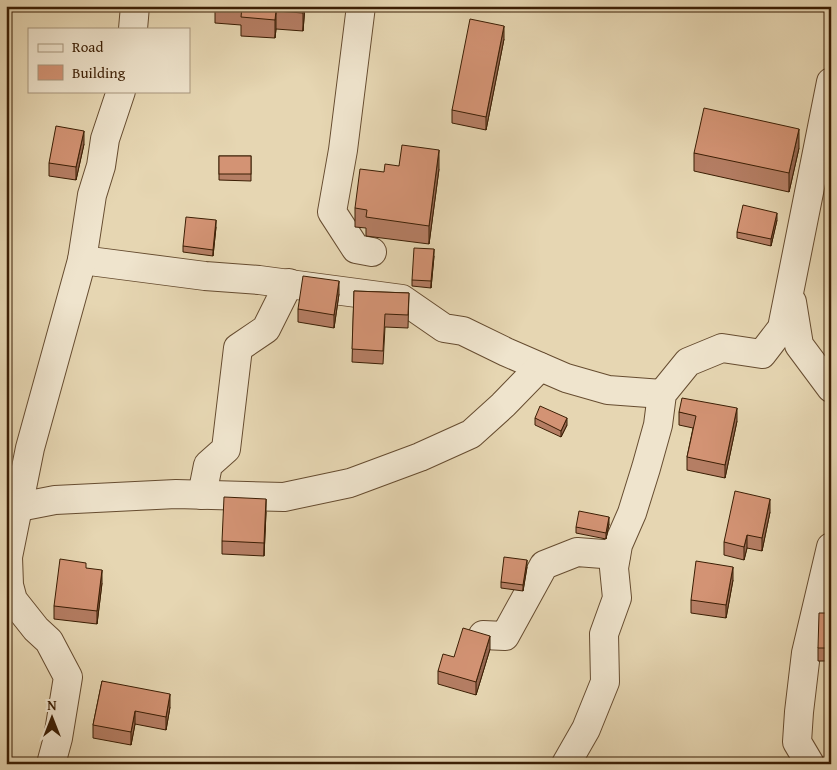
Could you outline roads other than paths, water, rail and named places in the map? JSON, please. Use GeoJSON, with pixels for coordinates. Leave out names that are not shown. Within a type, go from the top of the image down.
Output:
{"type":"FeatureCollection","features":[{"type":"Feature","properties":{"kind":"street"},"geometry":{"type":"LineString","coordinates":[[133,28],[135,6]]}},
{"type":"Feature","properties":{"kind":"street"},"geometry":{"type":"LineString","coordinates":[[361,6],[343,150],[332,212],[356,249],[372,252]]}},
{"type":"Feature","properties":{"kind":"street"},"geometry":{"type":"LineString","coordinates":[[566,764],[586,729],[605,682],[604,634],[617,598],[614,568],[616,555],[646,468],[658,425],[662,394],[688,362],[722,348],[762,354],[782,328],[831,82]]}},
{"type":"Feature","properties":{"kind":"street"},"geometry":{"type":"LineString","coordinates":[[51,764],[68,677],[49,641],[36,629],[13,600],[9,586],[8,557],[30,448],[82,260],[92,195],[101,166],[105,139],[120,92]]}},
{"type":"Feature","properties":{"kind":"street"},"geometry":{"type":"LineString","coordinates":[[82,260],[289,283],[402,299],[444,328],[463,330],[566,378],[608,390],[662,394]]}},
{"type":"Feature","properties":{"kind":"street"},"geometry":{"type":"LineString","coordinates":[[202,495],[208,465],[226,448],[238,348],[266,329],[289,283]]}},
{"type":"Feature","properties":{"kind":"street"},"geometry":{"type":"LineString","coordinates":[[790,286],[798,345],[831,388]]}},
{"type":"Feature","properties":{"kind":"street"},"geometry":{"type":"LineString","coordinates":[[18,507],[55,500],[202,495],[284,497],[350,483],[420,457],[472,434],[504,405],[540,367]]}},
{"type":"Feature","properties":{"kind":"street"},"geometry":{"type":"LineString","coordinates":[[810,764],[797,742],[799,712],[806,653],[831,548]]}},
{"type":"Feature","properties":{"kind":"street"},"geometry":{"type":"LineString","coordinates":[[483,636],[505,636],[544,565],[576,552],[616,555]]}}]}
